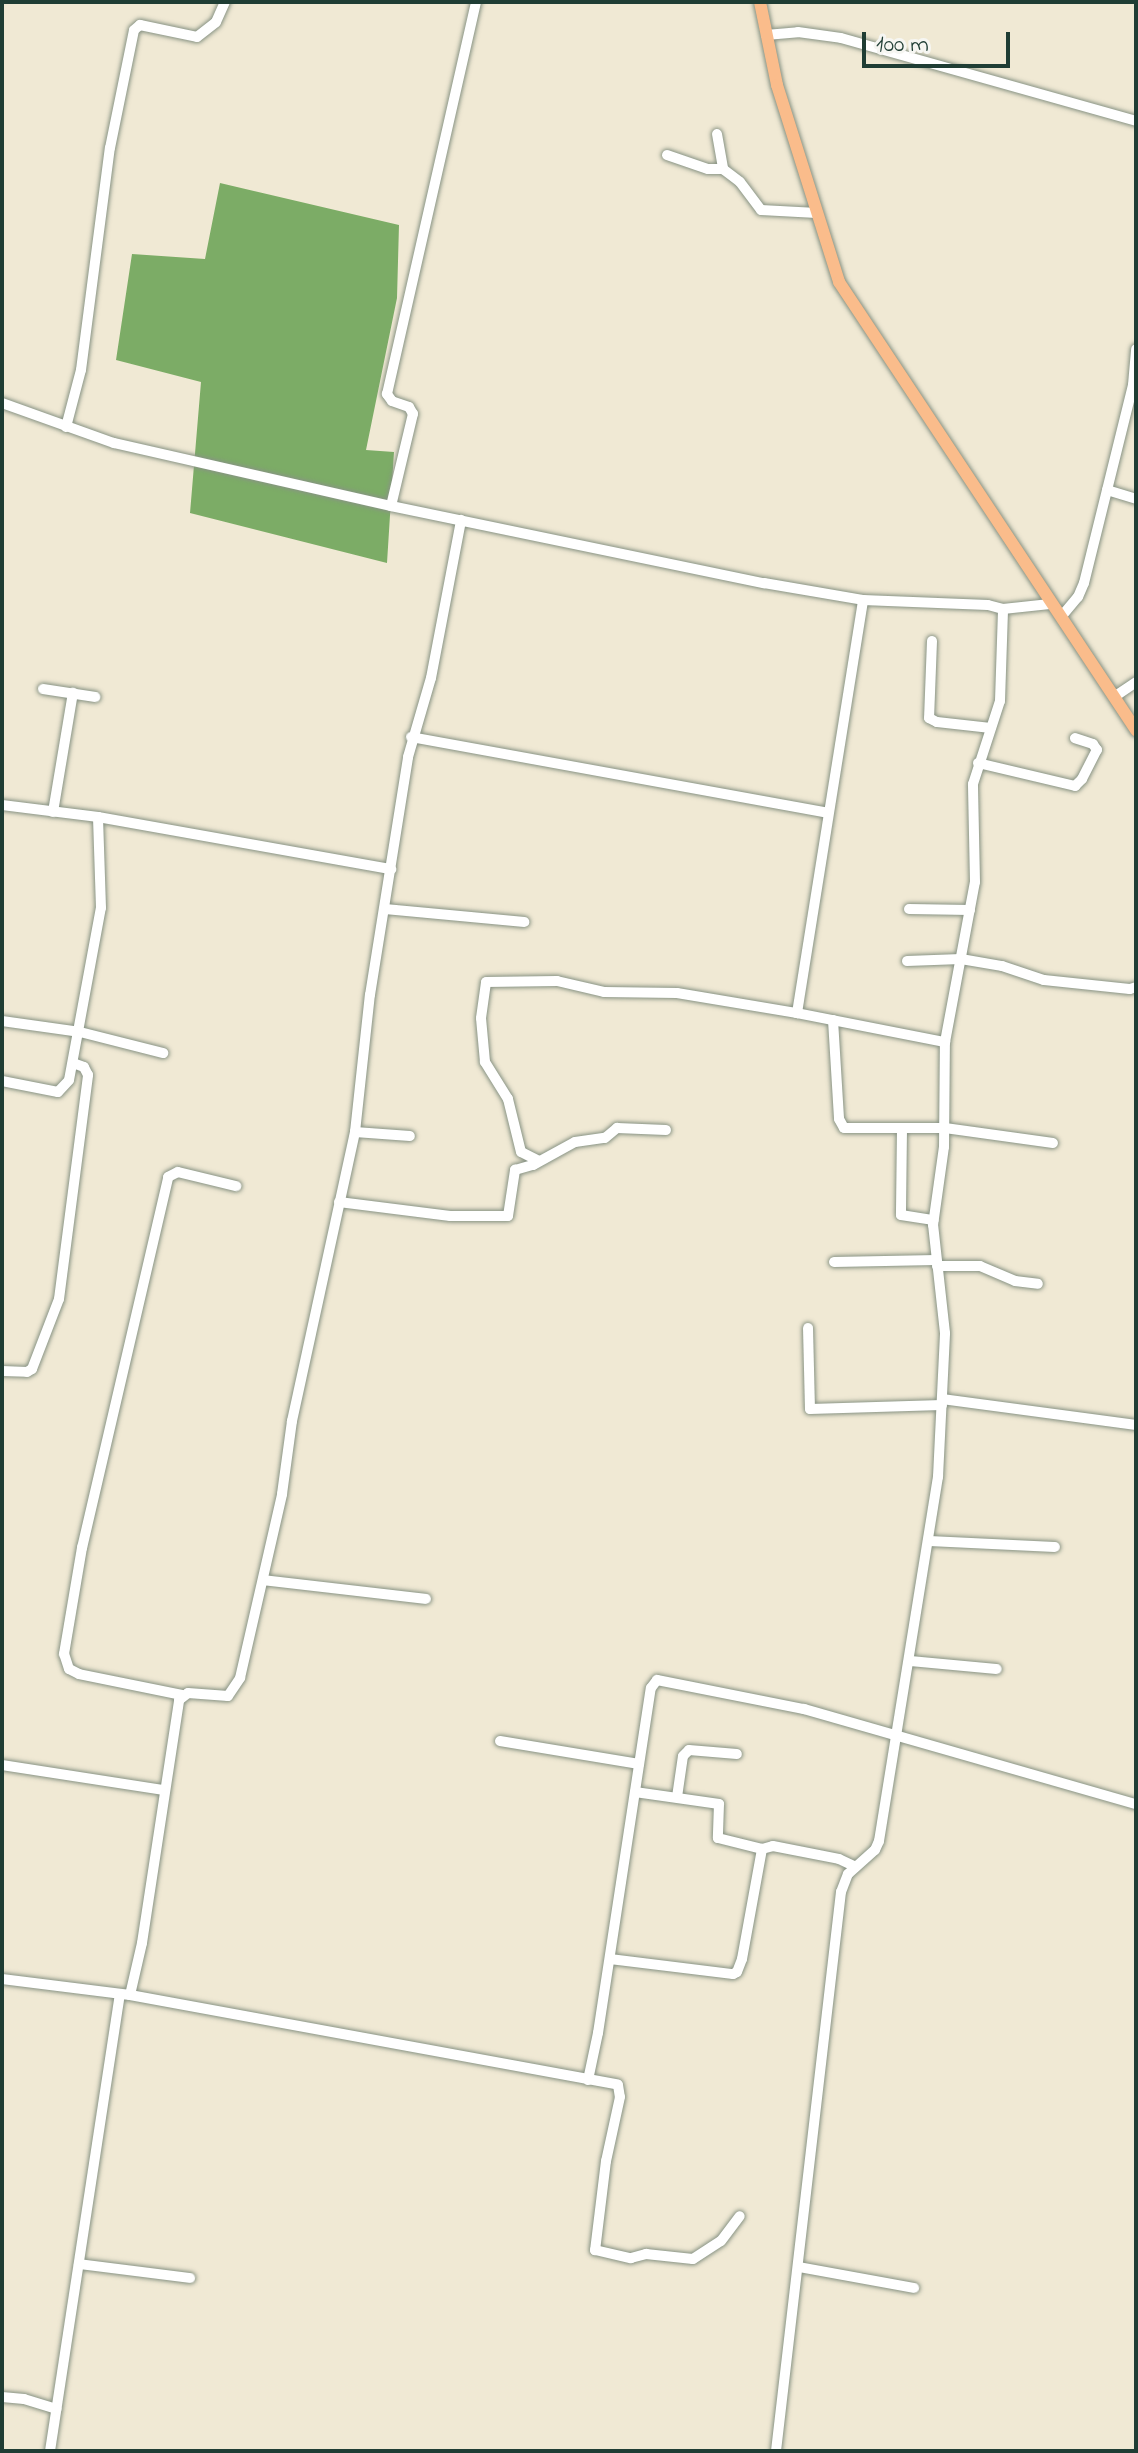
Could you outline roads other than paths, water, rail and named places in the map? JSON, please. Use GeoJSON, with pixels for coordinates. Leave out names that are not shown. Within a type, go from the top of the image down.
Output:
{"type":"FeatureCollection","features":[{"type":"Feature","properties":{"kind":"main road"},"geometry":{"type":"LineString","coordinates":[[760,2],[781,100],[839,282],[1136,730]]}},
{"type":"Feature","properties":{"kind":"street"},"geometry":{"type":"LineString","coordinates":[[66,427],[81,370],[110,148],[134,30],[140,25],[197,37],[216,22],[225,2]]}},
{"type":"Feature","properties":{"kind":"street"},"geometry":{"type":"LineString","coordinates":[[391,506],[413,414],[409,407],[392,401],[387,394],[476,2]]}},
{"type":"Feature","properties":{"kind":"street"},"geometry":{"type":"LineString","coordinates":[[766,35],[798,32],[841,38],[1136,121]]}},
{"type":"Feature","properties":{"kind":"street"},"geometry":{"type":"LineString","coordinates":[[717,134],[723,169]]}},
{"type":"Feature","properties":{"kind":"street"},"geometry":{"type":"LineString","coordinates":[[667,155],[708,169],[723,169],[740,182],[761,210],[817,213]]}},
{"type":"Feature","properties":{"kind":"street"},"geometry":{"type":"LineString","coordinates":[[1061,617],[1078,597],[1084,583],[1133,385],[1136,349]]}},
{"type":"Feature","properties":{"kind":"street"},"geometry":{"type":"LineString","coordinates":[[2,403],[114,443],[391,506],[863,600],[988,605],[1003,609],[1050,604]]}},
{"type":"Feature","properties":{"kind":"street"},"geometry":{"type":"LineString","coordinates":[[1107,490],[1136,499]]}},
{"type":"Feature","properties":{"kind":"street"},"geometry":{"type":"LineString","coordinates":[[236,1186],[178,1172],[168,1177],[82,1548],[64,1654],[69,1669],[79,1674],[182,1695],[221,1697],[237,1688],[263,1580],[355,1132],[370,995],[411,737],[431,678],[461,520]]}},
{"type":"Feature","properties":{"kind":"street"},"geometry":{"type":"LineString","coordinates":[[797,1013],[863,600]]}},
{"type":"Feature","properties":{"kind":"street"},"geometry":{"type":"LineString","coordinates":[[776,2451],[841,1892],[854,1866],[869,1856],[879,1841],[899,1736],[938,1477],[944,1321],[934,1220],[945,1128],[945,1042],[977,858],[973,784],[1000,701],[1003,609]]}},
{"type":"Feature","properties":{"kind":"street"},"geometry":{"type":"LineString","coordinates":[[932,641],[929,718],[937,722],[991,728]]}},
{"type":"Feature","properties":{"kind":"street"},"geometry":{"type":"LineString","coordinates":[[1114,697],[1136,682]]}},
{"type":"Feature","properties":{"kind":"street"},"geometry":{"type":"LineString","coordinates":[[43,689],[95,697]]}},
{"type":"Feature","properties":{"kind":"street"},"geometry":{"type":"LineString","coordinates":[[53,812],[73,693]]}},
{"type":"Feature","properties":{"kind":"street"},"geometry":{"type":"LineString","coordinates":[[411,737],[828,813]]}},
{"type":"Feature","properties":{"kind":"street"},"geometry":{"type":"LineString","coordinates":[[978,763],[1075,786],[1097,750],[1093,744],[1075,738]]}},
{"type":"Feature","properties":{"kind":"street"},"geometry":{"type":"LineString","coordinates":[[2,805],[98,817],[391,869]]}},
{"type":"Feature","properties":{"kind":"street"},"geometry":{"type":"LineString","coordinates":[[2,1081],[58,1092],[66,1087],[80,1032],[102,891],[98,817]]}},
{"type":"Feature","properties":{"kind":"street"},"geometry":{"type":"LineString","coordinates":[[385,909],[524,922]]}},
{"type":"Feature","properties":{"kind":"street"},"geometry":{"type":"LineString","coordinates":[[909,909],[970,910]]}},
{"type":"Feature","properties":{"kind":"street"},"geometry":{"type":"LineString","coordinates":[[907,961],[961,959],[1002,966],[1044,980],[1115,988],[1136,987]]}},
{"type":"Feature","properties":{"kind":"street"},"geometry":{"type":"LineString","coordinates":[[539,1161],[521,1152],[508,1099],[485,1062],[481,1018],[486,982],[557,981],[604,992],[677,993],[945,1042]]}},
{"type":"Feature","properties":{"kind":"street"},"geometry":{"type":"LineString","coordinates":[[833,1020],[841,1126],[858,1130],[945,1128],[1053,1143]]}},
{"type":"Feature","properties":{"kind":"street"},"geometry":{"type":"LineString","coordinates":[[2,1021],[80,1032],[163,1053]]}},
{"type":"Feature","properties":{"kind":"street"},"geometry":{"type":"LineString","coordinates":[[2,1371],[27,1372],[32,1369],[61,1291],[88,1075],[84,1067],[73,1063]]}},
{"type":"Feature","properties":{"kind":"street"},"geometry":{"type":"LineString","coordinates":[[339,1202],[450,1216],[508,1216],[513,1172],[575,1142],[605,1138],[617,1128],[666,1130]]}},
{"type":"Feature","properties":{"kind":"street"},"geometry":{"type":"LineString","coordinates":[[902,1129],[901,1215],[934,1220]]}},
{"type":"Feature","properties":{"kind":"street"},"geometry":{"type":"LineString","coordinates":[[355,1132],[410,1136]]}},
{"type":"Feature","properties":{"kind":"street"},"geometry":{"type":"LineString","coordinates":[[834,1262],[980,1266],[1015,1281],[1038,1284]]}},
{"type":"Feature","properties":{"kind":"street"},"geometry":{"type":"LineString","coordinates":[[808,1328],[810,1409],[942,1402],[1136,1425]]}},
{"type":"Feature","properties":{"kind":"street"},"geometry":{"type":"LineString","coordinates":[[929,1541],[1055,1547]]}},
{"type":"Feature","properties":{"kind":"street"},"geometry":{"type":"LineString","coordinates":[[263,1580],[426,1599]]}},
{"type":"Feature","properties":{"kind":"street"},"geometry":{"type":"LineString","coordinates":[[910,1661],[997,1669]]}},
{"type":"Feature","properties":{"kind":"street"},"geometry":{"type":"LineString","coordinates":[[588,2080],[610,1959],[651,1688],[657,1680],[804,1709],[1136,1804]]}},
{"type":"Feature","properties":{"kind":"street"},"geometry":{"type":"LineString","coordinates":[[50,2451],[125,1995],[142,1943],[177,1708],[182,1695]]}},
{"type":"Feature","properties":{"kind":"street"},"geometry":{"type":"LineString","coordinates":[[500,1741],[639,1764]]}},
{"type":"Feature","properties":{"kind":"street"},"geometry":{"type":"LineString","coordinates":[[677,1797],[685,1752],[694,1749],[737,1754]]}},
{"type":"Feature","properties":{"kind":"street"},"geometry":{"type":"LineString","coordinates":[[2,1765],[164,1790]]}},
{"type":"Feature","properties":{"kind":"street"},"geometry":{"type":"LineString","coordinates":[[635,1792],[719,1804],[720,1841],[762,1849],[773,1846],[839,1859],[854,1866]]}},
{"type":"Feature","properties":{"kind":"street"},"geometry":{"type":"LineString","coordinates":[[610,1959],[737,1972],[762,1849]]}},
{"type":"Feature","properties":{"kind":"street"},"geometry":{"type":"LineString","coordinates":[[2,1979],[125,1995],[614,2083],[620,2089],[595,2250],[631,2258],[646,2254],[693,2259],[721,2241],[740,2216]]}},
{"type":"Feature","properties":{"kind":"street"},"geometry":{"type":"LineString","coordinates":[[79,2264],[190,2278]]}},
{"type":"Feature","properties":{"kind":"street"},"geometry":{"type":"LineString","coordinates":[[799,2267],[914,2288]]}},
{"type":"Feature","properties":{"kind":"street"},"geometry":{"type":"LineString","coordinates":[[2,2397],[56,2409]]}}]}
